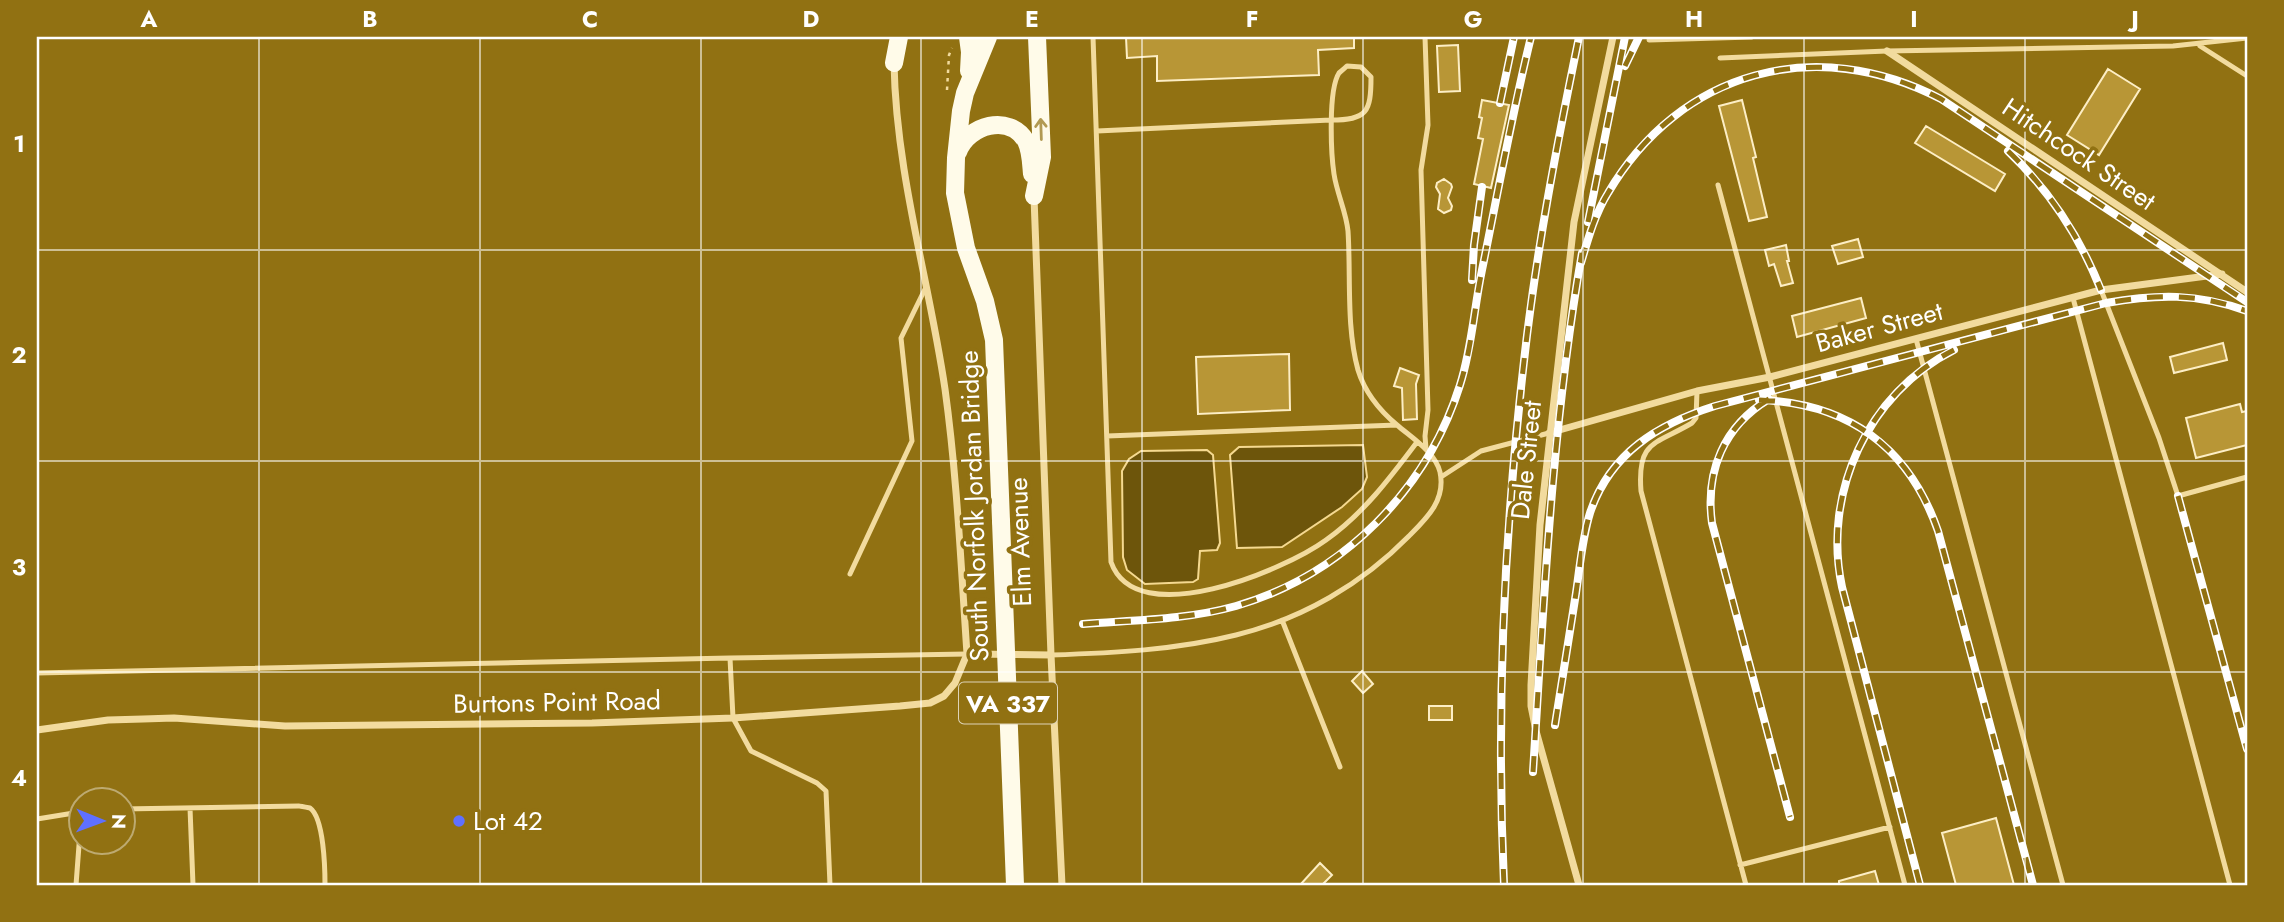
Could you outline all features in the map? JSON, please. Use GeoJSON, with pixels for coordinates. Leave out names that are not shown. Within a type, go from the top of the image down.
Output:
{"type":"FeatureCollection","features":[{"type":"Feature","properties":{"kind":"main road"},"geometry":{"type":"LineString","coordinates":[[893,37],[894,63]]}},
{"type":"Feature","properties":{"kind":"main road"},"geometry":{"type":"LineString","coordinates":[[894,63],[899,37]]}},
{"type":"Feature","properties":{"kind":"main road"},"geometry":{"type":"LineString","coordinates":[[965,93],[970,52],[968,37]]}},
{"type":"Feature","properties":{"kind":"main road","name":"VA 337"},"geometry":{"type":"LineString","coordinates":[[955,165],[965,93],[988,37]]}},
{"type":"Feature","properties":{"kind":"main road"},"geometry":{"type":"LineString","coordinates":[[1034,196],[1042,157],[1037,37]]}},
{"type":"Feature","properties":{"kind":"main road"},"geometry":{"type":"LineString","coordinates":[[955,165],[965,139],[979,128],[996,125],[1013,129],[1027,144],[1034,196]]}},
{"type":"Feature","properties":{"kind":"main road","name":"South Norfolk Jordan Bridge"},"geometry":{"type":"LineString","coordinates":[[955,165],[961,231],[985,301],[994,340],[1015,885]]}},
{"type":"Feature","properties":{"kind":"street","name":"Dale Street"},"geometry":{"type":"LineString","coordinates":[[1579,885],[1535,731],[1531,706],[1540,525],[1574,222],[1613,37]]}},
{"type":"Feature","properties":{"kind":"street","name":"Hitchcock Street"},"geometry":{"type":"LineString","coordinates":[[1887,51],[2247,292]]}},
{"type":"Feature","properties":{"kind":"street"},"geometry":{"type":"LineString","coordinates":[[894,63],[894,89],[910,210],[946,401],[955,479],[967,654],[1051,655]]}},
{"type":"Feature","properties":{"kind":"street","name":"Elm Avenue"},"geometry":{"type":"LineString","coordinates":[[1034,196],[1062,885]]}},
{"type":"Feature","properties":{"kind":"street","name":"Baker Street"},"geometry":{"type":"LineString","coordinates":[[1549,433],[1697,391],[1770,377],[2101,290],[2222,274]]}},
{"type":"Feature","properties":{"kind":"street","name":"Burtons Point Road"},"geometry":{"type":"LineString","coordinates":[[37,730],[108,720],[174,718],[285,726],[592,723],[733,718],[930,703],[944,695],[955,683],[967,654]]}},
{"type":"Feature","properties":{"kind":"lane"},"geometry":{"type":"LineString","coordinates":[[1093,37],[1111,562],[1122,582],[1131,588],[1157,595],[1199,592],[1254,577],[1306,554],[1327,540],[1367,504],[1417,442]]}},
{"type":"Feature","properties":{"kind":"lane"},"geometry":{"type":"LineString","coordinates":[[1425,37],[1428,125],[1421,170],[1427,451]]}},
{"type":"Feature","properties":{"kind":"lane"},"geometry":{"type":"LineString","coordinates":[[1649,40],[1752,37]]}},
{"type":"Feature","properties":{"kind":"lane"},"geometry":{"type":"LineString","coordinates":[[1720,58],[1887,51],[2199,45],[2247,38]]}},
{"type":"Feature","properties":{"kind":"lane"},"geometry":{"type":"LineString","coordinates":[[2199,45],[2247,76]]}},
{"type":"Feature","properties":{"kind":"lane"},"geometry":{"type":"LineString","coordinates":[[1051,655],[1143,650],[1205,642],[1282,620],[1349,586],[1393,552],[1435,508],[1440,490],[1441,477],[1437,465],[1427,451],[1384,414],[1364,387],[1354,351],[1346,218],[1334,174],[1331,120],[1339,73],[1347,66],[1361,67],[1371,77],[1369,105],[1364,115],[1353,120],[1331,120],[1097,131]]}},
{"type":"Feature","properties":{"kind":"lane"},"geometry":{"type":"LineString","coordinates":[[1718,185],[1905,885]]}},
{"type":"Feature","properties":{"kind":"lane"},"geometry":{"type":"LineString","coordinates":[[849,574],[912,441],[901,338],[925,289]]}},
{"type":"Feature","properties":{"kind":"lane"},"geometry":{"type":"LineString","coordinates":[[2101,290],[2159,438],[2178,496],[2247,477]]}},
{"type":"Feature","properties":{"kind":"lane"},"geometry":{"type":"LineString","coordinates":[[2073,298],[2230,885]]}},
{"type":"Feature","properties":{"kind":"lane"},"geometry":{"type":"LineString","coordinates":[[1916,339],[2063,885]]}},
{"type":"Feature","properties":{"kind":"lane"},"geometry":{"type":"LineString","coordinates":[[1697,391],[1696,418],[1692,423],[1652,444],[1646,450],[1640,468],[1641,491],[1746,885]]}},
{"type":"Feature","properties":{"kind":"lane"},"geometry":{"type":"LineString","coordinates":[[1107,436],[1398,425]]}},
{"type":"Feature","properties":{"kind":"lane"},"geometry":{"type":"LineString","coordinates":[[1441,477],[1477,453],[1549,433]]}},
{"type":"Feature","properties":{"kind":"lane"},"geometry":{"type":"LineString","coordinates":[[1282,620],[1340,767]]}},
{"type":"Feature","properties":{"kind":"lane"},"geometry":{"type":"LineString","coordinates":[[37,673],[967,654]]}},
{"type":"Feature","properties":{"kind":"lane"},"geometry":{"type":"LineString","coordinates":[[730,658],[733,718],[751,751],[817,783],[826,791],[830,885]]}},
{"type":"Feature","properties":{"kind":"lane"},"geometry":{"type":"LineString","coordinates":[[190,808],[193,885]]}},
{"type":"Feature","properties":{"kind":"lane"},"geometry":{"type":"LineString","coordinates":[[136,809],[310,808],[317,817],[321,833],[325,885]]}},
{"type":"Feature","properties":{"kind":"lane"},"geometry":{"type":"LineString","coordinates":[[37,819],[66,814]]}},
{"type":"Feature","properties":{"kind":"lane"},"geometry":{"type":"LineString","coordinates":[[1740,865],[1890,827]]}},
{"type":"Feature","properties":{"kind":"lane"},"geometry":{"type":"LineString","coordinates":[[76,885],[78,856]]}},
{"type":"Feature","properties":{"kind":"shaded area"},"geometry":{"type":"Polygon","coordinates":[[[1363,445],[1367,477],[1362,489],[1342,507],[1282,547],[1237,548],[1230,455],[1239,447],[1363,445]]]}},
{"type":"Feature","properties":{"kind":"shaded area"},"geometry":{"type":"Polygon","coordinates":[[[1207,450],[1213,455],[1220,543],[1217,550],[1200,551],[1198,579],[1193,582],[1145,584],[1127,570],[1123,557],[1122,471],[1129,459],[1141,451],[1207,450]]]}},
{"type":"Feature","properties":{"kind":"building"},"geometry":{"type":"Polygon","coordinates":[[[1126,37],[1354,37],[1354,48],[1318,50],[1319,75],[1157,81],[1157,56],[1127,58],[1126,37]]]}},
{"type":"Feature","properties":{"kind":"building"},"geometry":{"type":"Polygon","coordinates":[[[1458,45],[1460,91],[1439,92],[1437,46],[1458,45]]]}},
{"type":"Feature","properties":{"kind":"building"},"geometry":{"type":"Polygon","coordinates":[[[2108,69],[2140,89],[2099,155],[2067,135],[2108,69]]]}},
{"type":"Feature","properties":{"kind":"building"},"geometry":{"type":"Polygon","coordinates":[[[1482,100],[1509,105],[1491,188],[1474,184],[1483,139],[1478,138],[1482,100]]]}},
{"type":"Feature","properties":{"kind":"building"},"geometry":{"type":"Polygon","coordinates":[[[1742,100],[1767,217],[1749,221],[1719,106],[1742,100]]]}},
{"type":"Feature","properties":{"kind":"building"},"geometry":{"type":"Polygon","coordinates":[[[1926,126],[2005,174],[1995,191],[1915,143],[1926,126]]]}},
{"type":"Feature","properties":{"kind":"building"},"geometry":{"type":"Polygon","coordinates":[[[1444,179],[1452,187],[1448,198],[1452,206],[1451,210],[1444,213],[1438,209],[1440,194],[1436,187],[1437,183],[1444,179]]]}},
{"type":"Feature","properties":{"kind":"building"},"geometry":{"type":"Polygon","coordinates":[[[1858,239],[1863,257],[1838,264],[1832,246],[1858,239]]]}},
{"type":"Feature","properties":{"kind":"building"},"geometry":{"type":"Polygon","coordinates":[[[1786,245],[1793,283],[1781,286],[1774,264],[1769,266],[1765,250],[1786,245]]]}},
{"type":"Feature","properties":{"kind":"building"},"geometry":{"type":"Polygon","coordinates":[[[1861,298],[1866,318],[1797,337],[1792,316],[1861,298]]]}},
{"type":"Feature","properties":{"kind":"building"},"geometry":{"type":"Polygon","coordinates":[[[2223,343],[2227,360],[2174,373],[2170,357],[2223,343]]]}},
{"type":"Feature","properties":{"kind":"building"},"geometry":{"type":"Polygon","coordinates":[[[1289,354],[1290,410],[1198,414],[1196,357],[1289,354]]]}},
{"type":"Feature","properties":{"kind":"building"},"geometry":{"type":"Polygon","coordinates":[[[1400,368],[1419,375],[1416,384],[1417,419],[1403,420],[1402,388],[1394,386],[1400,368]]]}},
{"type":"Feature","properties":{"kind":"building"},"geometry":{"type":"Polygon","coordinates":[[[2240,404],[2242,412],[2247,411],[2247,445],[2196,458],[2186,418],[2240,404]]]}},
{"type":"Feature","properties":{"kind":"building"},"geometry":{"type":"Polygon","coordinates":[[[1362,671],[1373,684],[1363,693],[1352,681],[1362,671]]]}},
{"type":"Feature","properties":{"kind":"building"},"geometry":{"type":"Polygon","coordinates":[[[1429,706],[1452,706],[1452,720],[1429,720],[1429,706]]]}},
{"type":"Feature","properties":{"kind":"building"},"geometry":{"type":"Polygon","coordinates":[[[1996,818],[2014,885],[1956,885],[1942,833],[1996,818]]]}},
{"type":"Feature","properties":{"kind":"building"},"geometry":{"type":"Polygon","coordinates":[[[1320,863],[1332,875],[1322,885],[1300,885],[1320,863]]]}},
{"type":"Feature","properties":{"kind":"building"},"geometry":{"type":"Polygon","coordinates":[[[1875,871],[1879,885],[1839,885],[1839,881],[1875,871]]]}},
{"type":"Feature","properties":{"kind":"railway"},"geometry":{"type":"LineString","coordinates":[[1500,103],[1514,37]]}},
{"type":"Feature","properties":{"kind":"railway"},"geometry":{"type":"LineString","coordinates":[[1083,624],[1160,619],[1217,611],[1275,592],[1312,573],[1345,550],[1376,523],[1403,493],[1426,459],[1445,423],[1464,371],[1479,284],[1531,37]]}},
{"type":"Feature","properties":{"kind":"railway"},"geometry":{"type":"LineString","coordinates":[[1504,885],[1502,688],[1511,492],[1529,320],[1541,239],[1579,37]]}},
{"type":"Feature","properties":{"kind":"railway"},"geometry":{"type":"LineString","coordinates":[[1588,222],[1625,37]]}},
{"type":"Feature","properties":{"kind":"railway"},"geometry":{"type":"LineString","coordinates":[[1625,66],[1639,37]]}},
{"type":"Feature","properties":{"kind":"railway"},"geometry":{"type":"LineString","coordinates":[[1581,263],[1589,236],[1608,193],[1638,151],[1673,117],[1712,92],[1755,76],[1800,68],[1846,69],[1894,79],[1941,99],[2247,302]]}},
{"type":"Feature","properties":{"kind":"railway"},"geometry":{"type":"LineString","coordinates":[[2008,151],[2037,182],[2062,215],[2093,270],[2101,290]]}},
{"type":"Feature","properties":{"kind":"railway"},"geometry":{"type":"LineString","coordinates":[[1472,280],[1482,187]]}},
{"type":"Feature","properties":{"kind":"railway"},"geometry":{"type":"LineString","coordinates":[[1533,772],[1556,447],[1582,253]]}},
{"type":"Feature","properties":{"kind":"railway"},"geometry":{"type":"LineString","coordinates":[[1555,725],[1590,513],[1599,492],[1623,458],[1656,432],[1715,406],[2106,303],[2177,297],[2211,301],[2247,311]]}},
{"type":"Feature","properties":{"kind":"railway"},"geometry":{"type":"LineString","coordinates":[[1920,885],[1842,587],[1838,552],[1839,516],[1846,482],[1858,449],[1875,419],[1897,392],[1924,369],[1954,350]]}},
{"type":"Feature","properties":{"kind":"railway"},"geometry":{"type":"LineString","coordinates":[[1769,399],[1740,422],[1729,436],[1715,468],[1711,504],[1712,523],[1790,817]]}},
{"type":"Feature","properties":{"kind":"railway"},"geometry":{"type":"LineString","coordinates":[[1759,400],[1791,403],[1820,410],[1871,435],[1892,453],[1926,501],[1938,531],[2033,885]]}},
{"type":"Feature","properties":{"kind":"railway"},"geometry":{"type":"LineString","coordinates":[[2178,496],[2247,749]]}},
{"type":"Feature","properties":{"kind":"place","name":"Lot 42"},"geometry":{"type":"Point","coordinates":[459,821]}}]}
